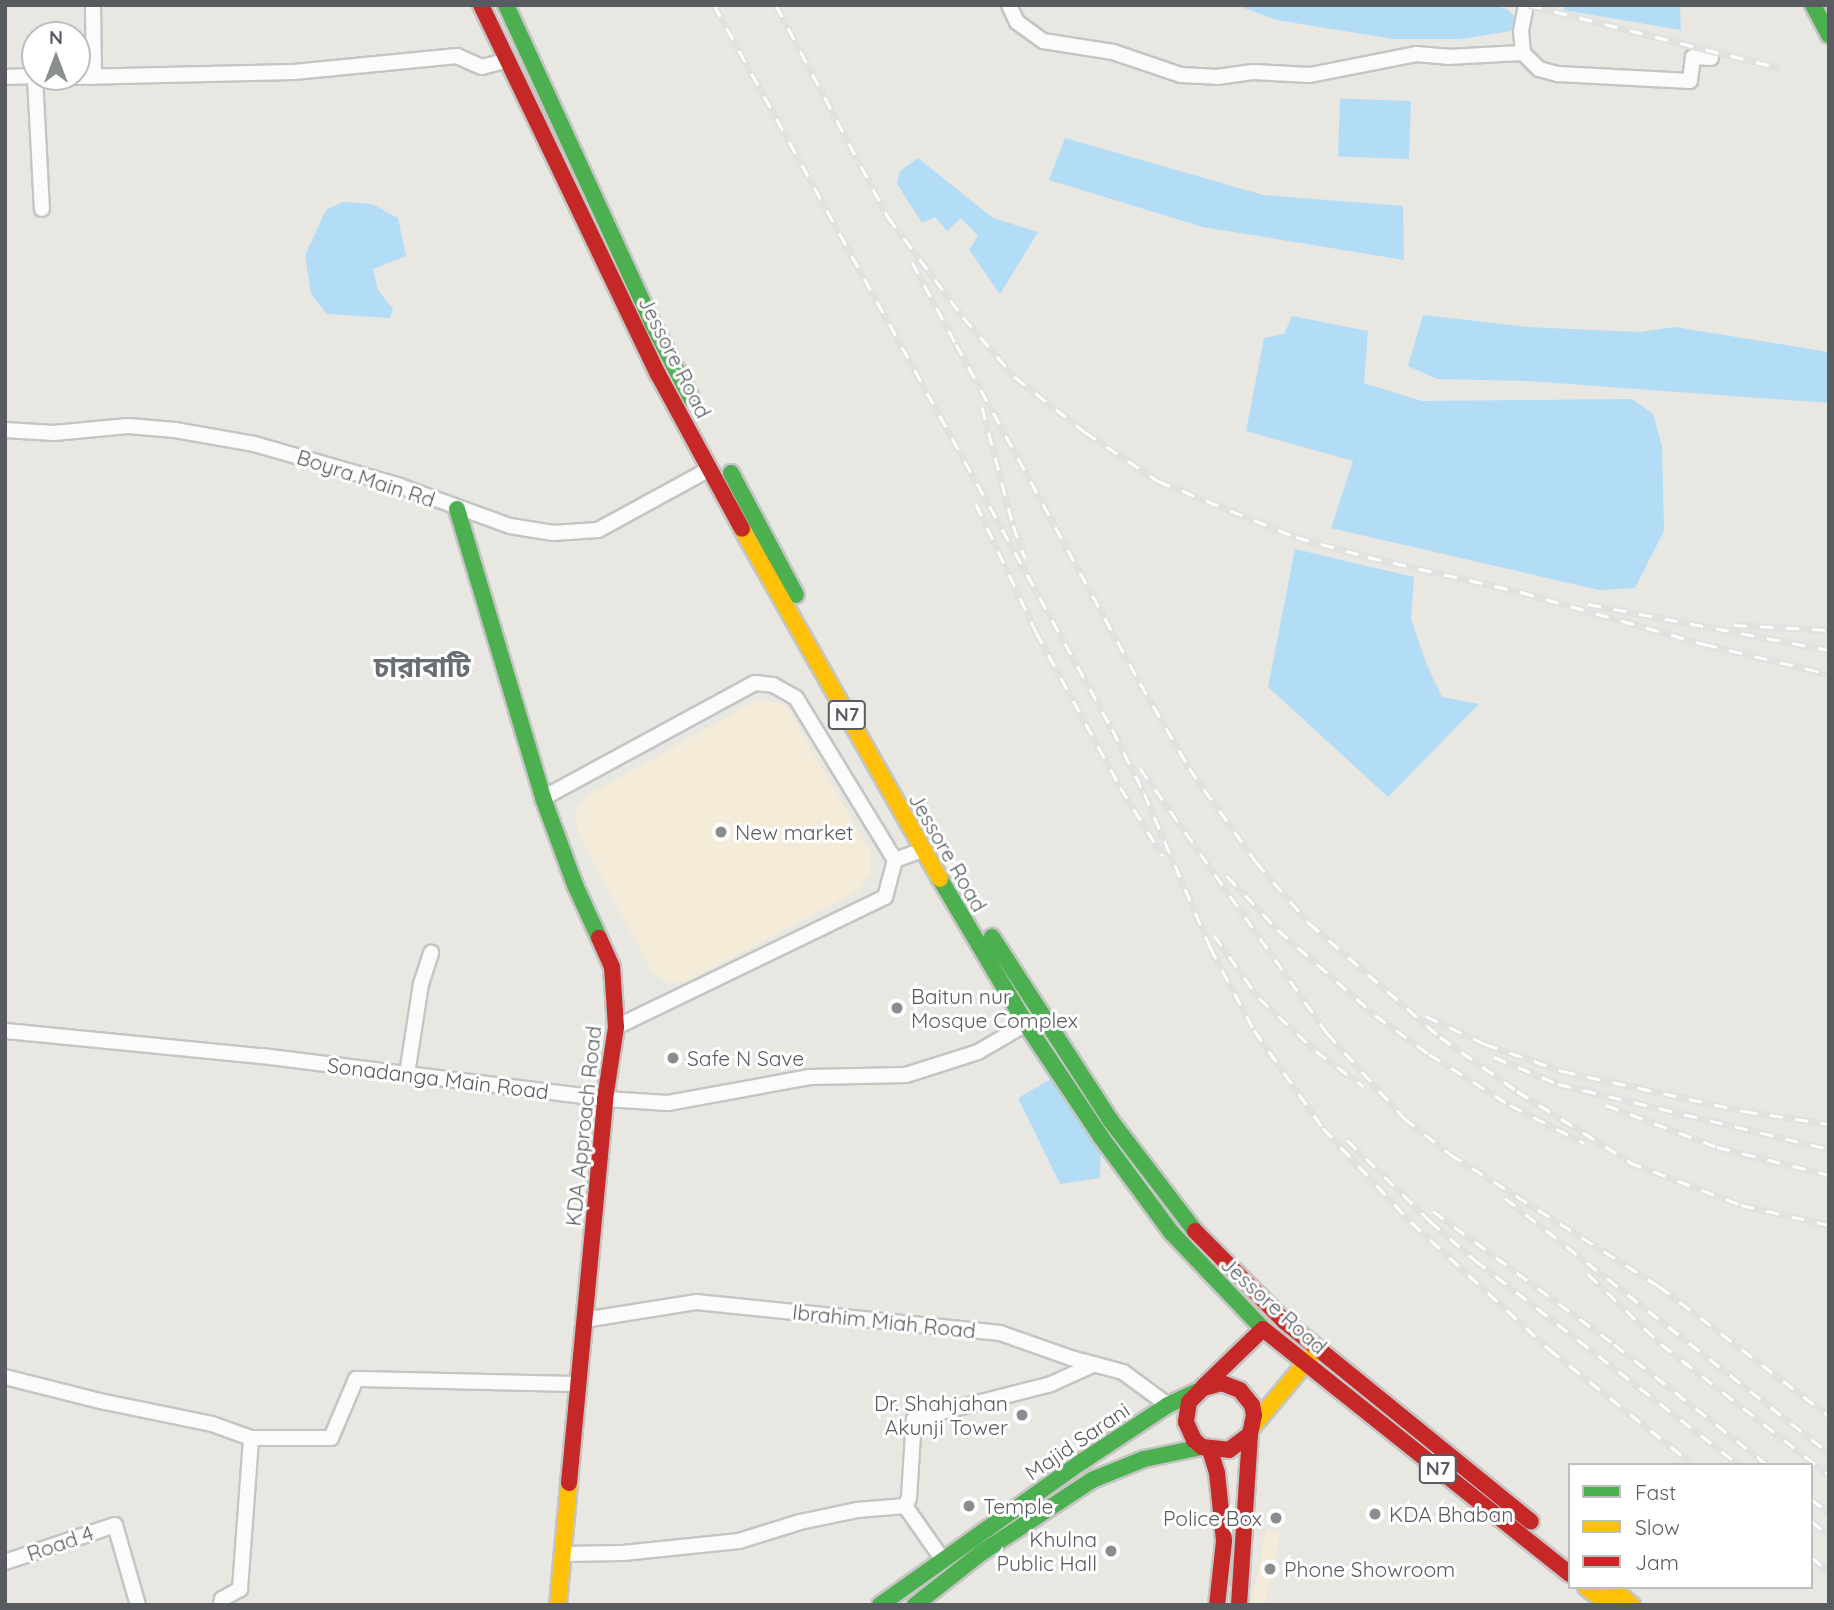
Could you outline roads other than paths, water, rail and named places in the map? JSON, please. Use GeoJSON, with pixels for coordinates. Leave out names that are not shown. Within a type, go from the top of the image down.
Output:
{"type":"FeatureCollection","features":[{"type":"Feature","properties":{"kind":"main road","name":"Jessore Road"},"geometry":{"type":"LineString","coordinates":[[481,5],[658,374],[792,622],[1026,1024],[1101,1137],[1171,1232],[1263,1329],[1568,1572]]}},
{"type":"Feature","properties":{"kind":"main road","name":"Jessore Road"},"geometry":{"type":"LineString","coordinates":[[506,5],[652,323],[700,415]]}},
{"type":"Feature","properties":{"kind":"main road"},"geometry":{"type":"LineString","coordinates":[[1813,5],[1829,35]]}},
{"type":"Feature","properties":{"kind":"main road","name":"Jessore Road"},"geometry":{"type":"LineString","coordinates":[[724,460],[807,615],[983,922],[1111,1121],[1182,1217],[1284,1321],[1318,1348]]}},
{"type":"Feature","properties":{"kind":"main road","name":"KDA Approach Road"},"geometry":{"type":"LineString","coordinates":[[457,509],[478,589],[542,798],[575,885],[612,967],[616,1027],[605,1099],[558,1605]]}},
{"type":"Feature","properties":{"kind":"main road","name":"Majid Sarani"},"geometry":{"type":"LineString","coordinates":[[880,1605],[1168,1405],[1200,1389],[1263,1329]]}},
{"type":"Feature","properties":{"kind":"main road"},"geometry":{"type":"LineString","coordinates":[[1239,1605],[1252,1429],[1252,1405],[1240,1390],[1222,1383],[1200,1389],[1189,1402],[1186,1422],[1194,1440],[1206,1448],[1229,1450],[1252,1429],[1318,1348]]}},
{"type":"Feature","properties":{"kind":"main road","name":"N7"},"geometry":{"type":"LineString","coordinates":[[1318,1348],[1568,1552]]}},
{"type":"Feature","properties":{"kind":"main road"},"geometry":{"type":"LineString","coordinates":[[1206,1448],[1217,1473],[1223,1541],[1217,1605]]}},
{"type":"Feature","properties":{"kind":"main road","name":"Majid Sarani"},"geometry":{"type":"LineString","coordinates":[[915,1605],[981,1553],[1092,1480],[1144,1459],[1206,1448]]}},
{"type":"Feature","properties":{"kind":"main road"},"geometry":{"type":"LineString","coordinates":[[1588,1589],[1608,1605]]}},
{"type":"Feature","properties":{"kind":"main road"},"geometry":{"type":"LineString","coordinates":[[1613,1589],[1632,1605]]}},
{"type":"Feature","properties":{"kind":"street"},"geometry":{"type":"LineString","coordinates":[[93,5],[94,77],[294,72],[457,56],[482,67],[508,60]]}},
{"type":"Feature","properties":{"kind":"street"},"geometry":{"type":"LineString","coordinates":[[1009,5],[1017,22],[1042,41],[1114,51],[1181,75],[1217,77],[1253,72],[1310,75],[1416,54],[1448,57],[1522,54],[1539,69],[1558,74],[1690,81],[1693,57],[1711,58]]}},
{"type":"Feature","properties":{"kind":"street"},"geometry":{"type":"LineString","coordinates":[[1522,54],[1521,31],[1526,5]]}},
{"type":"Feature","properties":{"kind":"street"},"geometry":{"type":"LineString","coordinates":[[36,91],[42,209]]}},
{"type":"Feature","properties":{"kind":"street","name":"Boyra Main Rd"},"geometry":{"type":"LineString","coordinates":[[5,430],[54,433],[128,426],[188,433],[327,463],[510,526],[553,533],[598,530],[710,469]]}},
{"type":"Feature","properties":{"kind":"street"},"geometry":{"type":"LineString","coordinates":[[542,798],[755,683],[773,685],[796,698],[895,860],[885,897],[616,1027]]}},
{"type":"Feature","properties":{"kind":"street"},"geometry":{"type":"LineString","coordinates":[[895,860],[923,850]]}},
{"type":"Feature","properties":{"kind":"street"},"geometry":{"type":"LineString","coordinates":[[407,1074],[421,984],[431,953]]}},
{"type":"Feature","properties":{"kind":"street","name":"Sonadanga Main Road"},"geometry":{"type":"LineString","coordinates":[[5,1031],[262,1056],[605,1099],[668,1103],[810,1077],[906,1075],[978,1052],[1026,1024]]}},
{"type":"Feature","properties":{"kind":"street","name":"Ibrahim Miah Road"},"geometry":{"type":"LineString","coordinates":[[584,1320],[696,1302],[1000,1334],[1123,1371],[1168,1405]]}},
{"type":"Feature","properties":{"kind":"street"},"geometry":{"type":"LineString","coordinates":[[905,1506],[909,1498],[914,1419],[1051,1384],[1095,1364]]}},
{"type":"Feature","properties":{"kind":"street"},"geometry":{"type":"LineString","coordinates":[[5,1377],[100,1401],[212,1424],[251,1438],[331,1438],[356,1378],[578,1384]]}},
{"type":"Feature","properties":{"kind":"street"},"geometry":{"type":"LineString","coordinates":[[221,1605],[222,1600],[240,1589],[251,1438]]}},
{"type":"Feature","properties":{"kind":"street"},"geometry":{"type":"LineString","coordinates":[[562,1554],[623,1553],[739,1541],[800,1522],[857,1510],[905,1506]]}},
{"type":"Feature","properties":{"kind":"street"},"geometry":{"type":"LineString","coordinates":[[905,1506],[943,1560]]}},
{"type":"Feature","properties":{"kind":"street","name":"Road 4"},"geometry":{"type":"LineString","coordinates":[[5,1562],[115,1525],[138,1605]]}},
{"type":"Feature","properties":{"kind":"water"},"geometry":{"type":"Polygon","coordinates":[[[1236,5],[1492,5],[1507,9],[1514,16],[1515,23],[1511,31],[1461,39],[1393,39],[1277,20],[1236,5]]]}},
{"type":"Feature","properties":{"kind":"water"},"geometry":{"type":"Polygon","coordinates":[[[1566,5],[1680,5],[1681,30],[1563,10],[1566,5]]]}},
{"type":"Feature","properties":{"kind":"water"},"geometry":{"type":"Polygon","coordinates":[[[1340,99],[1411,101],[1409,159],[1338,156],[1340,99]]]}},
{"type":"Feature","properties":{"kind":"water"},"geometry":{"type":"Polygon","coordinates":[[[1065,138],[1263,195],[1403,206],[1404,260],[1203,227],[1049,180],[1065,138]]]}},
{"type":"Feature","properties":{"kind":"water"},"geometry":{"type":"Polygon","coordinates":[[[918,158],[993,218],[1038,232],[1000,294],[969,250],[978,236],[961,218],[947,231],[935,217],[922,223],[897,184],[900,171],[918,158]]]}},
{"type":"Feature","properties":{"kind":"water"},"geometry":{"type":"Polygon","coordinates":[[[343,202],[372,204],[398,218],[406,256],[373,269],[378,290],[393,309],[390,318],[327,314],[311,294],[305,255],[326,210],[343,202]]]}},
{"type":"Feature","properties":{"kind":"water"},"geometry":{"type":"Polygon","coordinates":[[[1423,315],[1528,327],[1639,332],[1675,327],[1829,352],[1829,403],[1528,381],[1437,379],[1408,366],[1423,315]]]}},
{"type":"Feature","properties":{"kind":"water"},"geometry":{"type":"Polygon","coordinates":[[[1292,316],[1368,331],[1364,383],[1422,401],[1632,399],[1653,414],[1662,446],[1664,531],[1635,588],[1599,590],[1331,528],[1353,461],[1246,431],[1264,338],[1284,334],[1292,316]]]}},
{"type":"Feature","properties":{"kind":"water"},"geometry":{"type":"Polygon","coordinates":[[[1295,549],[1414,577],[1411,619],[1427,665],[1442,697],[1479,704],[1388,797],[1268,687],[1295,549]]]}},
{"type":"Feature","properties":{"kind":"water"},"geometry":{"type":"Polygon","coordinates":[[[1058,1075],[1101,1137],[1100,1178],[1060,1184],[1018,1098],[1058,1075]]]}},
{"type":"Feature","properties":{"kind":"railway"},"geometry":{"type":"LineString","coordinates":[[714,5],[1112,729],[1144,793],[1210,947],[1254,1030],[1323,1128],[1411,1222],[1549,1349],[1692,1463]]}},
{"type":"Feature","properties":{"kind":"railway"},"geometry":{"type":"LineString","coordinates":[[776,5],[892,225]]}},
{"type":"Feature","properties":{"kind":"railway"},"geometry":{"type":"LineString","coordinates":[[1529,5],[1780,68]]}},
{"type":"Feature","properties":{"kind":"railway"},"geometry":{"type":"LineString","coordinates":[[888,217],[963,317],[1015,377],[1085,432],[1158,481],[1296,537],[1368,557],[1521,592],[1704,644],[1829,674]]}},
{"type":"Feature","properties":{"kind":"railway"},"geometry":{"type":"LineString","coordinates":[[912,262],[960,352]]}},
{"type":"Feature","properties":{"kind":"railway"},"geometry":{"type":"LineString","coordinates":[[956,344],[1189,768],[1256,862],[1309,923],[1440,1037],[1517,1091],[1635,1165]]}},
{"type":"Feature","properties":{"kind":"railway"},"geometry":{"type":"LineString","coordinates":[[982,407],[1013,525],[1025,558]]}},
{"type":"Feature","properties":{"kind":"railway"},"geometry":{"type":"LineString","coordinates":[[976,504],[1036,632],[1120,787],[1163,856]]}},
{"type":"Feature","properties":{"kind":"railway"},"geometry":{"type":"LineString","coordinates":[[1588,604],[1829,650]]}},
{"type":"Feature","properties":{"kind":"railway"},"geometry":{"type":"LineString","coordinates":[[1734,625],[1829,630]]}},
{"type":"Feature","properties":{"kind":"railway"},"geometry":{"type":"LineString","coordinates":[[1140,768],[1327,1033],[1404,1118],[1450,1154],[1659,1286],[1829,1416]]}},
{"type":"Feature","properties":{"kind":"railway"},"geometry":{"type":"LineString","coordinates":[[1227,876],[1278,930],[1375,1015],[1429,1054],[1510,1105],[1584,1143]]}},
{"type":"Feature","properties":{"kind":"railway"},"geometry":{"type":"LineString","coordinates":[[1214,935],[1259,998],[1316,1051],[1363,1086]]}},
{"type":"Feature","properties":{"kind":"railway"},"geometry":{"type":"LineString","coordinates":[[1426,1016],[1485,1044],[1562,1071],[1744,1111],[1829,1124]]}},
{"type":"Feature","properties":{"kind":"railway"},"geometry":{"type":"LineString","coordinates":[[1494,1057],[1558,1084],[1829,1149]]}},
{"type":"Feature","properties":{"kind":"railway"},"geometry":{"type":"LineString","coordinates":[[1606,1105],[1717,1147],[1829,1175]]}},
{"type":"Feature","properties":{"kind":"railway"},"geometry":{"type":"LineString","coordinates":[[1347,1140],[1430,1221],[1475,1260],[1736,1463]]}},
{"type":"Feature","properties":{"kind":"railway"},"geometry":{"type":"LineString","coordinates":[[1629,1162],[1741,1205],[1829,1225]]}},
{"type":"Feature","properties":{"kind":"railway"},"geometry":{"type":"LineString","coordinates":[[1505,1198],[1829,1453]]}},
{"type":"Feature","properties":{"kind":"railway"},"geometry":{"type":"LineString","coordinates":[[1433,1211],[1614,1344],[1765,1463]]}},
{"type":"Feature","properties":{"kind":"railway"},"geometry":{"type":"LineString","coordinates":[[1588,1274],[1661,1344],[1829,1475]]}},
{"type":"Feature","properties":{"kind":"railway"},"geometry":{"type":"LineString","coordinates":[[1813,1501],[1829,1513]]}},
{"type":"Feature","properties":{"kind":"railway"},"geometry":{"type":"LineString","coordinates":[[1813,1523],[1829,1535]]}},
{"type":"Feature","properties":{"kind":"railway"},"geometry":{"type":"LineString","coordinates":[[1813,1559],[1829,1571]]}},
{"type":"Feature","properties":{"kind":"place","name":"New market"},"geometry":{"type":"Point","coordinates":[721,832]}},
{"type":"Feature","properties":{"kind":"place","name":"Baitun nur Mosque Complex"},"geometry":{"type":"Point","coordinates":[897,1008]}},
{"type":"Feature","properties":{"kind":"place","name":"Safe N Save"},"geometry":{"type":"Point","coordinates":[673,1058]}},
{"type":"Feature","properties":{"kind":"place","name":"Dr. Shahjahan Akunji Tower"},"geometry":{"type":"Point","coordinates":[1022,1415]}},
{"type":"Feature","properties":{"kind":"place","name":"Temple"},"geometry":{"type":"Point","coordinates":[969,1506]}},
{"type":"Feature","properties":{"kind":"place","name":"KDA Bhaban"},"geometry":{"type":"Point","coordinates":[1375,1514]}},
{"type":"Feature","properties":{"kind":"place","name":"Police Box"},"geometry":{"type":"Point","coordinates":[1276,1518]}},
{"type":"Feature","properties":{"kind":"place","name":"Khulna Public Hall"},"geometry":{"type":"Point","coordinates":[1111,1551]}},
{"type":"Feature","properties":{"kind":"place","name":"Phone Showroom"},"geometry":{"type":"Point","coordinates":[1270,1569]}},
{"type":"Feature","properties":{"kind":"district","name":"চারাবাটি"},"geometry":{"type":"Point","coordinates":[422,667]}}]}
